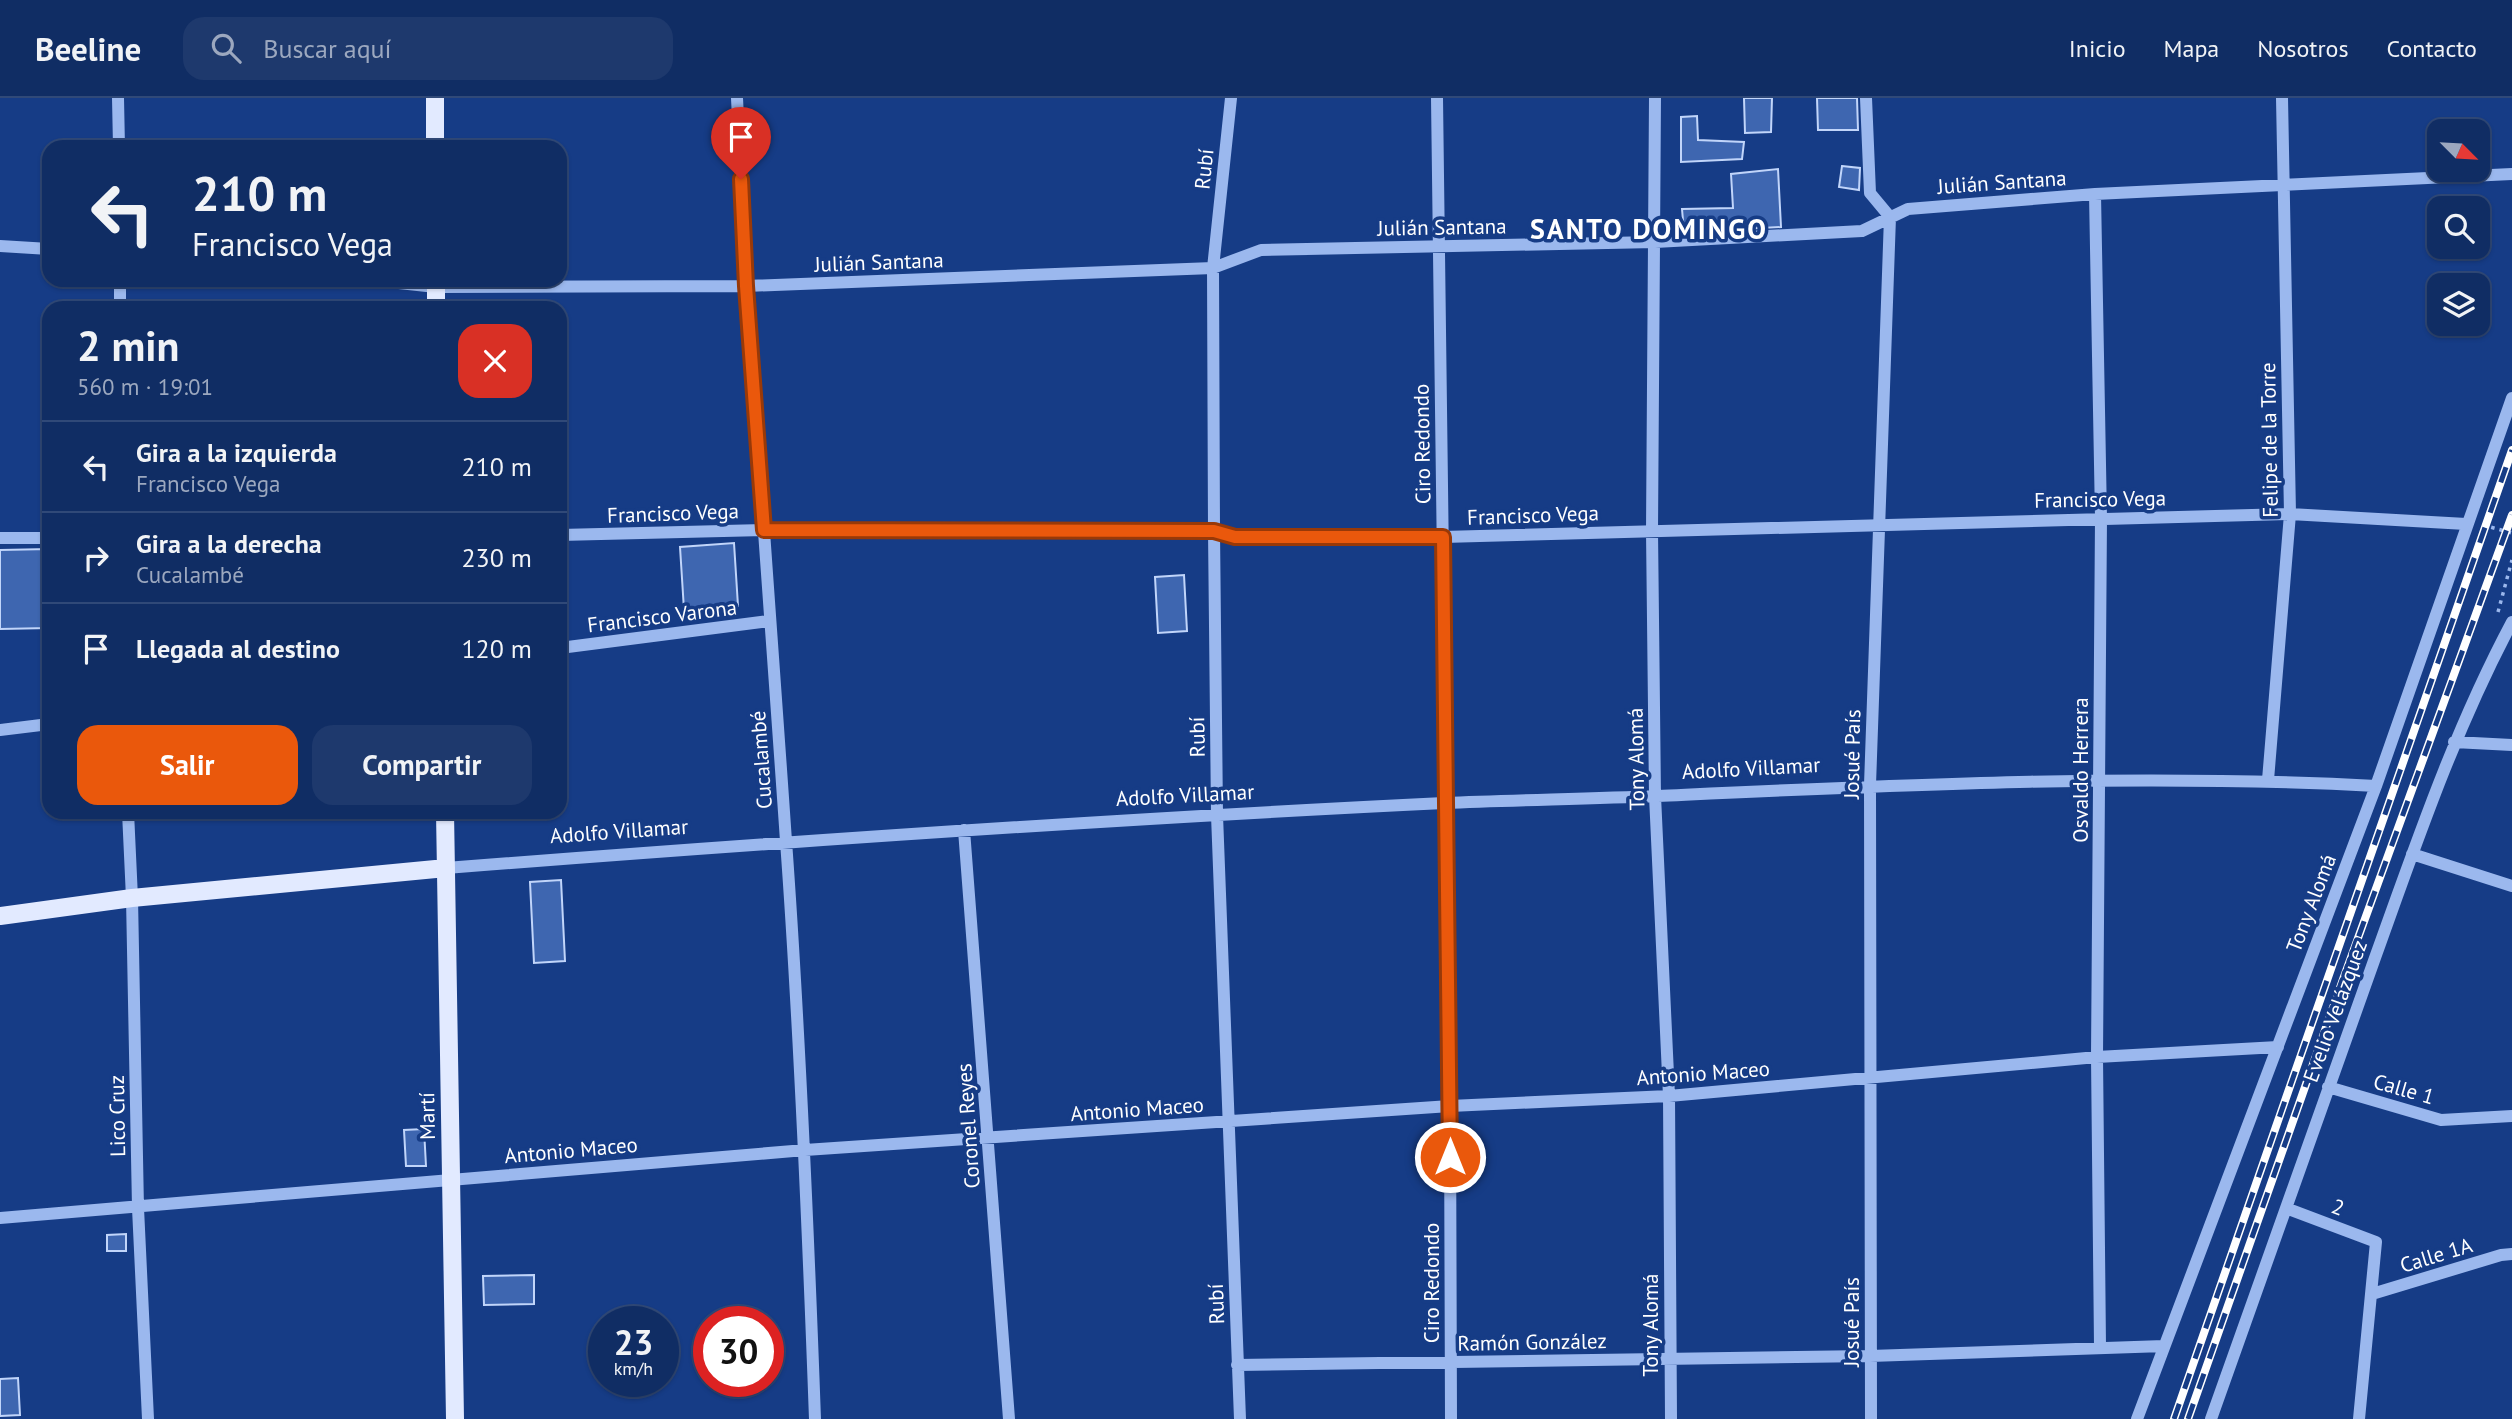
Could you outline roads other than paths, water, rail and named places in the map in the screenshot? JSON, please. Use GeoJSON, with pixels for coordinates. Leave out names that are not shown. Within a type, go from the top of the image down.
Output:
{"type":"FeatureCollection","features":[{"type":"Feature","properties":{"kind":"main road"},"geometry":{"type":"LineString","coordinates":[[435,98],[435,140]]}},
{"type":"Feature","properties":{"kind":"main road","name":"Martí"},"geometry":{"type":"LineString","coordinates":[[445,819],[455,1419]]}},
{"type":"Feature","properties":{"kind":"main road","name":"Adolfo Villamar"},"geometry":{"type":"LineString","coordinates":[[0,915],[132,898],[446,868]]}},
{"type":"Feature","properties":{"kind":"street"},"geometry":{"type":"LineString","coordinates":[[118,98],[119,140]]}},
{"type":"Feature","properties":{"kind":"street","name":"Cucalambé"},"geometry":{"type":"LineString","coordinates":[[737,98],[746,286],[805,1150],[815,1419]]}},
{"type":"Feature","properties":{"kind":"street","name":"Rubí"},"geometry":{"type":"LineString","coordinates":[[1231,98],[1213,268],[1214,531],[1217,815],[1240,1419]]}},
{"type":"Feature","properties":{"kind":"street","name":"Ciro Redondo"},"geometry":{"type":"LineString","coordinates":[[1437,98],[1447,803],[1451,1419]]}},
{"type":"Feature","properties":{"kind":"street","name":"Tony Alomá"},"geometry":{"type":"LineString","coordinates":[[1655,98],[1652,531],[1655,796],[1669,1096],[1668,1359],[1671,1419]]}},
{"type":"Feature","properties":{"kind":"street"},"geometry":{"type":"LineString","coordinates":[[1866,98],[1870,193],[1890,217]]}},
{"type":"Feature","properties":{"kind":"street","name":"Felipe de la Torre"},"geometry":{"type":"LineString","coordinates":[[2267,780],[2290,514],[2282,98]]}},
{"type":"Feature","properties":{"kind":"street","name":"Julián Santana"},"geometry":{"type":"LineString","coordinates":[[567,284],[746,286],[1213,268],[1261,250],[1654,242],[1862,231],[1908,209],[2095,194],[2512,174]]}},
{"type":"Feature","properties":{"kind":"street","name":"Osvaldo Herrera"},"geometry":{"type":"LineString","coordinates":[[2095,194],[2101,518],[2097,1057],[2100,1346]]}},
{"type":"Feature","properties":{"kind":"street","name":"Josué País"},"geometry":{"type":"LineString","coordinates":[[1871,1419],[1870,785],[1890,217]]}},
{"type":"Feature","properties":{"kind":"street"},"geometry":{"type":"LineString","coordinates":[[0,246],[42,249]]}},
{"type":"Feature","properties":{"kind":"street","name":"Tony Alomá"},"geometry":{"type":"LineString","coordinates":[[2137,1419],[2376,786],[2512,398]]}},
{"type":"Feature","properties":{"kind":"street","name":"Francisco Vega"},"geometry":{"type":"LineString","coordinates":[[567,535],[764,530],[1214,531],[1235,537],[1443,537],[2290,514],[2466,524]]}},
{"type":"Feature","properties":{"kind":"street"},"geometry":{"type":"LineString","coordinates":[[0,538],[42,538]]}},
{"type":"Feature","properties":{"kind":"street","name":"Francisco Varona"},"geometry":{"type":"LineString","coordinates":[[567,647],[769,621]]}},
{"type":"Feature","properties":{"kind":"street","name":"Evelio Velázquez"},"geometry":{"type":"LineString","coordinates":[[2211,1419],[2454,742],[2481,681],[2512,622]]}},
{"type":"Feature","properties":{"kind":"street"},"geometry":{"type":"LineString","coordinates":[[0,730],[42,725]]}},
{"type":"Feature","properties":{"kind":"street"},"geometry":{"type":"LineString","coordinates":[[2454,742],[2512,745]]}},
{"type":"Feature","properties":{"kind":"street","name":"Adolfo Villamar"},"geometry":{"type":"LineString","coordinates":[[446,868],[786,841],[1217,815],[1870,785],[2100,779],[2267,780],[2376,786]]}},
{"type":"Feature","properties":{"kind":"street","name":"Lico Cruz"},"geometry":{"type":"LineString","coordinates":[[128,819],[138,1208],[148,1419]]}},
{"type":"Feature","properties":{"kind":"street","name":"Coronel Reyes"},"geometry":{"type":"LineString","coordinates":[[964,830],[1009,1419]]}},
{"type":"Feature","properties":{"kind":"street"},"geometry":{"type":"LineString","coordinates":[[2412,854],[2512,886]]}},
{"type":"Feature","properties":{"kind":"street","name":"Antonio Maceo"},"geometry":{"type":"LineString","coordinates":[[0,1218],[805,1150],[1450,1106],[1669,1096],[2097,1057],[2278,1047]]}},
{"type":"Feature","properties":{"kind":"street","name":"Calle 1"},"geometry":{"type":"LineString","coordinates":[[2328,1087],[2441,1120],[2512,1116]]}},
{"type":"Feature","properties":{"kind":"street","name":"2"},"geometry":{"type":"LineString","coordinates":[[2286,1208],[2376,1242],[2372,1294]]}},
{"type":"Feature","properties":{"kind":"street","name":"Calle 1A"},"geometry":{"type":"LineString","coordinates":[[2372,1294],[2512,1254]]}},
{"type":"Feature","properties":{"kind":"street"},"geometry":{"type":"LineString","coordinates":[[2359,1419],[2372,1294]]}},
{"type":"Feature","properties":{"kind":"street","name":"Ramón González"},"geometry":{"type":"LineString","coordinates":[[1237,1365],[1870,1356],[2100,1346],[2164,1346]]}},
{"type":"Feature","properties":{"kind":"railway"},"geometry":{"type":"LineString","coordinates":[[2174,1419],[2512,450]]}},
{"type":"Feature","properties":{"kind":"railway"},"geometry":{"type":"LineString","coordinates":[[2188,1419],[2342,982],[2512,515]]}},
{"type":"Feature","properties":{"kind":"district","name":"SANTO DOMINGO"},"geometry":{"type":"Point","coordinates":[1649,228]}}]}
